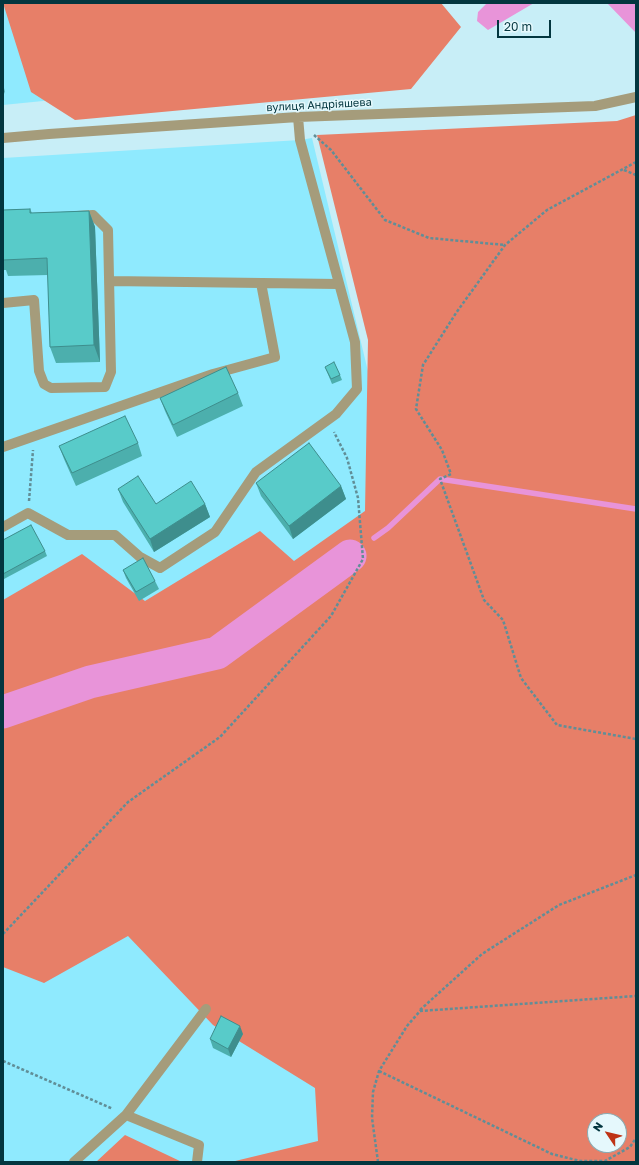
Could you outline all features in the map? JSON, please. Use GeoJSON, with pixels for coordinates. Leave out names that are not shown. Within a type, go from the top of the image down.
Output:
{"type":"FeatureCollection","features":[{"type":"Feature","properties":{"kind":"street","name":"вулиця Андріяшева"},"geometry":{"type":"LineString","coordinates":[[3,138],[298,117],[595,106],[636,97]]}},
{"type":"Feature","properties":{"kind":"street"},"geometry":{"type":"LineString","coordinates":[[3,527],[28,513],[68,535],[116,535],[140,557],[160,568],[215,532],[256,472],[336,414],[357,389],[355,342],[338,284],[300,134],[298,117]]}},
{"type":"Feature","properties":{"kind":"street"},"geometry":{"type":"LineString","coordinates":[[3,302],[34,300],[39,370],[44,384],[51,388],[105,387],[111,372],[108,230],[93,215],[63,216]]}},
{"type":"Feature","properties":{"kind":"street"},"geometry":{"type":"LineString","coordinates":[[110,281],[338,284]]}},
{"type":"Feature","properties":{"kind":"street"},"geometry":{"type":"LineString","coordinates":[[3,447],[213,374],[275,358],[261,283]]}},
{"type":"Feature","properties":{"kind":"street"},"geometry":{"type":"LineString","coordinates":[[74,1162],[126,1115],[206,1009]]}},
{"type":"Feature","properties":{"kind":"street"},"geometry":{"type":"LineString","coordinates":[[126,1115],[199,1145],[197,1162]]}},
{"type":"Feature","properties":{"kind":"path"},"geometry":{"type":"LineString","coordinates":[[300,134],[313,134],[331,150],[385,220],[429,238],[505,245]]}},
{"type":"Feature","properties":{"kind":"path"},"geometry":{"type":"LineString","coordinates":[[636,162],[624,170],[546,210],[505,245],[456,313],[423,365],[416,409],[442,450],[451,474],[440,479],[484,600],[503,620],[521,678],[557,725],[636,739]]}},
{"type":"Feature","properties":{"kind":"path"},"geometry":{"type":"LineString","coordinates":[[624,170],[636,175]]}},
{"type":"Feature","properties":{"kind":"path"},"geometry":{"type":"LineString","coordinates":[[3,934],[128,802],[220,737],[331,616],[363,559],[358,498],[347,458],[328,420]]}},
{"type":"Feature","properties":{"kind":"path"},"geometry":{"type":"LineString","coordinates":[[28,513],[35,435]]}},
{"type":"Feature","properties":{"kind":"path"},"geometry":{"type":"LineString","coordinates":[[378,1162],[372,1118],[373,1092],[379,1071],[407,1026],[420,1010],[482,954],[559,905],[636,876]]}},
{"type":"Feature","properties":{"kind":"path"},"geometry":{"type":"LineString","coordinates":[[420,1010],[636,996]]}},
{"type":"Feature","properties":{"kind":"path"},"geometry":{"type":"LineString","coordinates":[[3,1061],[126,1115]]}},
{"type":"Feature","properties":{"kind":"path"},"geometry":{"type":"LineString","coordinates":[[379,1071],[552,1154],[580,1161],[605,1161],[630,1147],[636,1138]]}},
{"type":"Feature","properties":{"kind":"shaded area"},"geometry":{"type":"Polygon","coordinates":[[[3,3],[83,97],[3,105],[3,3]]]}},
{"type":"Feature","properties":{"kind":"shaded area"},"geometry":{"type":"Polygon","coordinates":[[[3,3],[441,3],[461,27],[411,89],[75,120],[31,92],[3,3]]]}},
{"type":"Feature","properties":{"kind":"shaded area"},"geometry":{"type":"Polygon","coordinates":[[[487,3],[534,3],[488,30],[477,21],[478,12],[487,3]]]}},
{"type":"Feature","properties":{"kind":"shaded area"},"geometry":{"type":"Polygon","coordinates":[[[607,3],[636,3],[636,33],[607,3]]]}},
{"type":"Feature","properties":{"kind":"shaded area"},"geometry":{"type":"Polygon","coordinates":[[[636,115],[636,1162],[231,1162],[318,1141],[315,1088],[213,1025],[128,936],[44,983],[3,967],[3,600],[82,554],[145,601],[260,531],[294,561],[365,511],[368,340],[317,135],[617,121],[636,115]]]}},
{"type":"Feature","properties":{"kind":"shaded area"},"geometry":{"type":"Polygon","coordinates":[[[312,138],[377,409],[367,1162],[3,1162],[3,158],[300,140],[312,138]]]}},
{"type":"Feature","properties":{"kind":"shaded area"},"geometry":{"type":"Polygon","coordinates":[[[125,1135],[182,1162],[96,1162],[125,1135]]]}},
{"type":"Feature","properties":{"kind":"building"},"geometry":{"type":"Polygon","coordinates":[[[30,209],[30,213],[89,211],[94,345],[50,347],[47,258],[3,260],[3,210],[30,209]]]}},
{"type":"Feature","properties":{"kind":"building"},"geometry":{"type":"Polygon","coordinates":[[[334,362],[340,375],[331,379],[325,367],[334,362]]]}},
{"type":"Feature","properties":{"kind":"building"},"geometry":{"type":"Polygon","coordinates":[[[226,367],[238,393],[173,425],[160,398],[226,367]]]}},
{"type":"Feature","properties":{"kind":"building"},"geometry":{"type":"Polygon","coordinates":[[[125,416],[138,443],[72,473],[59,446],[125,416]]]}},
{"type":"Feature","properties":{"kind":"building"},"geometry":{"type":"Polygon","coordinates":[[[309,443],[341,486],[289,526],[256,483],[309,443]]]}},
{"type":"Feature","properties":{"kind":"building"},"geometry":{"type":"Polygon","coordinates":[[[138,476],[156,504],[191,481],[205,504],[150,539],[118,489],[138,476]]]}},
{"type":"Feature","properties":{"kind":"building"},"geometry":{"type":"Polygon","coordinates":[[[31,525],[45,551],[3,574],[3,540],[31,525]]]}},
{"type":"Feature","properties":{"kind":"building"},"geometry":{"type":"Polygon","coordinates":[[[143,558],[155,581],[136,592],[123,570],[143,558]]]}},
{"type":"Feature","properties":{"kind":"building"},"geometry":{"type":"Polygon","coordinates":[[[221,1016],[240,1026],[228,1049],[210,1039],[221,1016]]]}},
{"type":"Feature","properties":{"kind":"waterway"},"geometry":{"type":"LineString","coordinates":[[374,538],[388,528],[440,479],[636,509]]}},
{"type":"Feature","properties":{"kind":"waterway"},"geometry":{"type":"LineString","coordinates":[[3,712],[90,682],[217,653],[350,556]]}}]}
